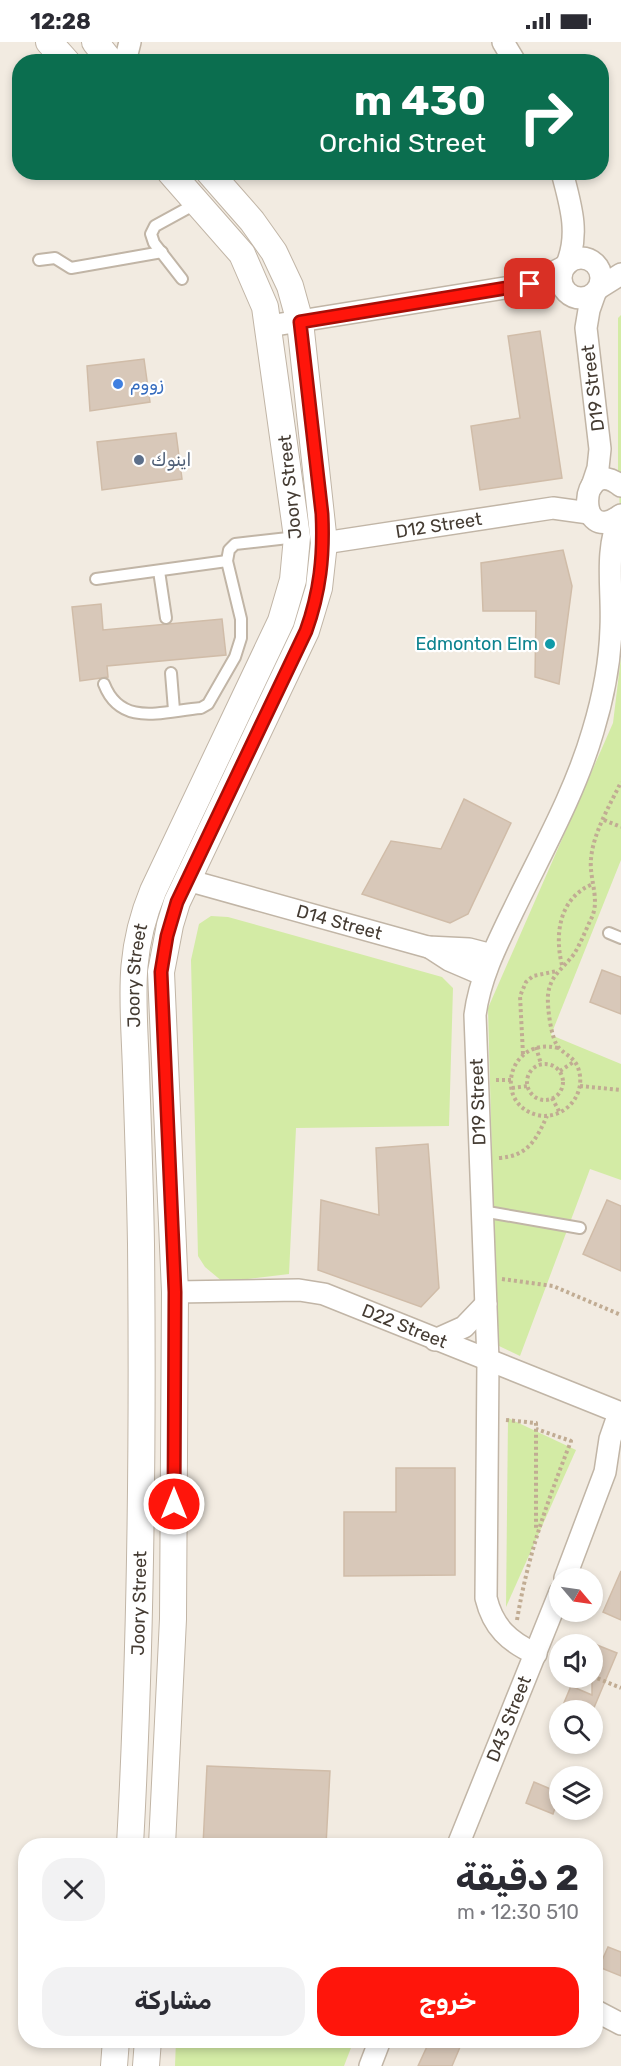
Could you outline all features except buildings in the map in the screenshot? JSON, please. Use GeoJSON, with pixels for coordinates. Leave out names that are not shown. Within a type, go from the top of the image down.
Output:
{"type":"FeatureCollection","features":[{"type":"Feature","properties":{"kind":"street"},"geometry":{"type":"LineString","coordinates":[[49,42],[60,54]]}},
{"type":"Feature","properties":{"kind":"street"},"geometry":{"type":"LineString","coordinates":[[95,42],[105,54]]}},
{"type":"Feature","properties":{"kind":"street","name":"Joory Street"},"geometry":{"type":"LineString","coordinates":[[130,1838],[142,1552],[140,1196],[132,996],[138,932],[153,891],[281,621],[293,580],[297,537],[269,326],[259,289],[242,254],[177,180]]}},
{"type":"Feature","properties":{"kind":"street","name":"Joory Street"},"geometry":{"type":"LineString","coordinates":[[162,1838],[173,1607],[175,1292],[161,972],[170,925],[187,880],[306,631],[319,588],[324,543],[300,322],[290,286],[274,252],[252,221],[216,180]]}},
{"type":"Feature","properties":{"kind":"street"},"geometry":{"type":"LineString","coordinates":[[564,180],[574,227],[573,246],[561,276],[567,293]]}},
{"type":"Feature","properties":{"kind":"street"},"geometry":{"type":"LineString","coordinates":[[574,227],[602,275],[597,290]]}},
{"type":"Feature","properties":{"kind":"street"},"geometry":{"type":"LineString","coordinates":[[269,326],[530,284],[579,257],[621,273]]}},
{"type":"Feature","properties":{"kind":"street"},"geometry":{"type":"LineString","coordinates":[[530,284],[580,298],[597,290],[621,273]]}},
{"type":"Feature","properties":{"kind":"street","name":"D19 Street"},"geometry":{"type":"LineString","coordinates":[[597,290],[589,310],[586,328],[600,448],[598,468],[586,504],[610,553]]}},
{"type":"Feature","properties":{"kind":"street","name":"D19 Street"},"geometry":{"type":"LineString","coordinates":[[567,293],[586,328]]}},
{"type":"Feature","properties":{"kind":"street","name":"D19 Street"},"geometry":{"type":"LineString","coordinates":[[600,448],[619,485]]}},
{"type":"Feature","properties":{"kind":"street"},"geometry":{"type":"LineString","coordinates":[[590,488],[604,480],[619,485]]}},
{"type":"Feature","properties":{"kind":"street","name":"D12 Street"},"geometry":{"type":"LineString","coordinates":[[324,543],[553,508],[590,488]]}},
{"type":"Feature","properties":{"kind":"street","name":"D12 Street"},"geometry":{"type":"LineString","coordinates":[[553,508],[592,516],[605,522],[620,516]]}},
{"type":"Feature","properties":{"kind":"street","name":"D19 Street"},"geometry":{"type":"LineString","coordinates":[[536,1654],[513,1642],[495,1623],[486,1599],[488,1360],[475,1031],[477,1000],[488,965],[569,795],[593,732],[602,698],[611,631],[610,553],[613,534],[620,516]]}},
{"type":"Feature","properties":{"kind":"street","name":"D14 Street"},"geometry":{"type":"LineString","coordinates":[[187,880],[428,947],[459,966],[488,965]]}},
{"type":"Feature","properties":{"kind":"street"},"geometry":{"type":"LineString","coordinates":[[140,1196],[155,1213],[161,1271],[175,1292]]}},
{"type":"Feature","properties":{"kind":"street","name":"D22 Street"},"geometry":{"type":"LineString","coordinates":[[175,1292],[312,1292],[348,1302],[435,1340],[620,1413]]}},
{"type":"Feature","properties":{"kind":"street"},"geometry":{"type":"LineString","coordinates":[[435,1340],[464,1327],[486,1304]]}},
{"type":"Feature","properties":{"kind":"street"},"geometry":{"type":"LineString","coordinates":[[569,1568],[605,1472],[610,1439],[620,1413]]}},
{"type":"Feature","properties":{"kind":"street"},"geometry":{"type":"LineString","coordinates":[[605,1472],[621,1450]]}},
{"type":"Feature","properties":{"kind":"street","name":"D43 Street"},"geometry":{"type":"LineString","coordinates":[[461,1838],[549,1620]]}},
{"type":"Feature","properties":{"kind":"street"},"geometry":{"type":"LineString","coordinates":[[114,2066],[115,2048]]}},
{"type":"Feature","properties":{"kind":"street"},"geometry":{"type":"LineString","coordinates":[[146,2066],[147,2048]]}},
{"type":"Feature","properties":{"kind":"street"},"geometry":{"type":"LineString","coordinates":[[370,2066],[377,2048]]}},
{"type":"Feature","properties":{"kind":"lane"},"geometry":{"type":"LineString","coordinates":[[182,279],[152,239],[153,230],[198,203]]}},
{"type":"Feature","properties":{"kind":"lane"},"geometry":{"type":"LineString","coordinates":[[39,260],[55,258],[71,268],[162,252]]}},
{"type":"Feature","properties":{"kind":"lane"},"geometry":{"type":"LineString","coordinates":[[104,684],[113,703],[125,711],[140,714],[201,708],[211,702],[238,647],[241,619],[227,561],[229,549],[235,544],[297,537]]}},
{"type":"Feature","properties":{"kind":"lane"},"geometry":{"type":"LineString","coordinates":[[96,579],[227,561]]}},
{"type":"Feature","properties":{"kind":"lane"},"geometry":{"type":"LineString","coordinates":[[159,571],[166,618]]}},
{"type":"Feature","properties":{"kind":"lane"},"geometry":{"type":"LineString","coordinates":[[171,673],[174,710]]}},
{"type":"Feature","properties":{"kind":"lane"},"geometry":{"type":"LineString","coordinates":[[609,933],[621,938]]}},
{"type":"Feature","properties":{"kind":"lane"},"geometry":{"type":"LineString","coordinates":[[482,1211],[580,1228]]}},
{"type":"Feature","properties":{"kind":"path"},"geometry":{"type":"LineString","coordinates":[[558,1048],[548,1002],[550,987],[557,971],[577,949],[595,909],[592,851],[621,783]]}},
{"type":"Feature","properties":{"kind":"path"},"geometry":{"type":"LineString","coordinates":[[604,820],[621,827]]}},
{"type":"Feature","properties":{"kind":"path"},"geometry":{"type":"LineString","coordinates":[[562,964],[558,936],[562,917],[576,893],[593,884]]}},
{"type":"Feature","properties":{"kind":"path"},"geometry":{"type":"LineString","coordinates":[[523,1054],[521,990],[532,976],[557,971]]}},
{"type":"Feature","properties":{"kind":"path"},"geometry":{"type":"LineString","coordinates":[[536,1047],[541,1064]]}},
{"type":"Feature","properties":{"kind":"path"},"geometry":{"type":"LineString","coordinates":[[536,1047],[558,1048],[575,1061],[580,1086],[573,1102],[560,1113],[547,1116],[524,1108],[512,1088],[512,1070],[523,1054],[536,1047]]}},
{"type":"Feature","properties":{"kind":"path"},"geometry":{"type":"LineString","coordinates":[[560,1071],[575,1061]]}},
{"type":"Feature","properties":{"kind":"path"},"geometry":{"type":"LineString","coordinates":[[541,1064],[548,1064],[560,1071],[563,1077],[561,1089],[552,1098],[540,1099],[530,1091],[528,1086],[530,1072],[541,1064]]}},
{"type":"Feature","properties":{"kind":"path"},"geometry":{"type":"LineString","coordinates":[[512,1088],[528,1086]]}},
{"type":"Feature","properties":{"kind":"path"},"geometry":{"type":"LineString","coordinates":[[580,1086],[621,1090]]}},
{"type":"Feature","properties":{"kind":"path"},"geometry":{"type":"LineString","coordinates":[[552,1098],[560,1113]]}},
{"type":"Feature","properties":{"kind":"path"},"geometry":{"type":"LineString","coordinates":[[480,1159],[507,1158],[526,1151],[536,1139],[547,1116]]}},
{"type":"Feature","properties":{"kind":"path"},"geometry":{"type":"LineString","coordinates":[[485,1279],[520,1280],[545,1284],[621,1314]]}},
{"type":"Feature","properties":{"kind":"path"},"geometry":{"type":"LineString","coordinates":[[488,1426],[506,1426],[507,1419],[536,1423],[536,1533]]}},
{"type":"Feature","properties":{"kind":"path"},"geometry":{"type":"LineString","coordinates":[[513,1642],[524,1575],[536,1533],[571,1441],[536,1429]]}},
{"type":"Feature","properties":{"kind":"path"},"geometry":{"type":"LineString","coordinates":[[603,1681],[621,1688]]}},
{"type":"Feature","properties":{"kind":"green space"},"geometry":{"type":"Polygon","coordinates":[[[621,315],[621,533],[618,470],[618,318],[621,315]]]}},
{"type":"Feature","properties":{"kind":"green space"},"geometry":{"type":"Polygon","coordinates":[[[621,657],[621,860],[551,1035],[621,1064],[621,1180],[590,1169],[520,1356],[497,1345],[488,1008],[613,723],[621,657]]]}},
{"type":"Feature","properties":{"kind":"green space"},"geometry":{"type":"Polygon","coordinates":[[[211,916],[228,917],[442,977],[453,988],[449,1126],[296,1128],[289,1274],[223,1282],[205,1267],[198,1256],[191,960],[199,924],[211,916]]]}},
{"type":"Feature","properties":{"kind":"green space"},"geometry":{"type":"Polygon","coordinates":[[[508,1418],[576,1450],[506,1607],[508,1418]]]}},
{"type":"Feature","properties":{"kind":"green space"},"geometry":{"type":"Polygon","coordinates":[[[176,2048],[351,2048],[344,2066],[175,2066],[176,2048]]]}},
{"type":"Feature","properties":{"kind":"place","name":"زووم"},"geometry":{"type":"Point","coordinates":[118,384]}},
{"type":"Feature","properties":{"kind":"place","name":"اينوك"},"geometry":{"type":"Point","coordinates":[139,460]}},
{"type":"Feature","properties":{"kind":"place","name":"Edmonton Elm"},"geometry":{"type":"Point","coordinates":[550,644]}},
{"type":"Feature","properties":{"kind":"route"},"geometry":{"type":"LineString","coordinates":[[174,1504],[175,1292],[161,972],[167,936],[177,902],[306,631],[319,588],[324,543],[322,514],[300,322],[530,284]]}}]}
